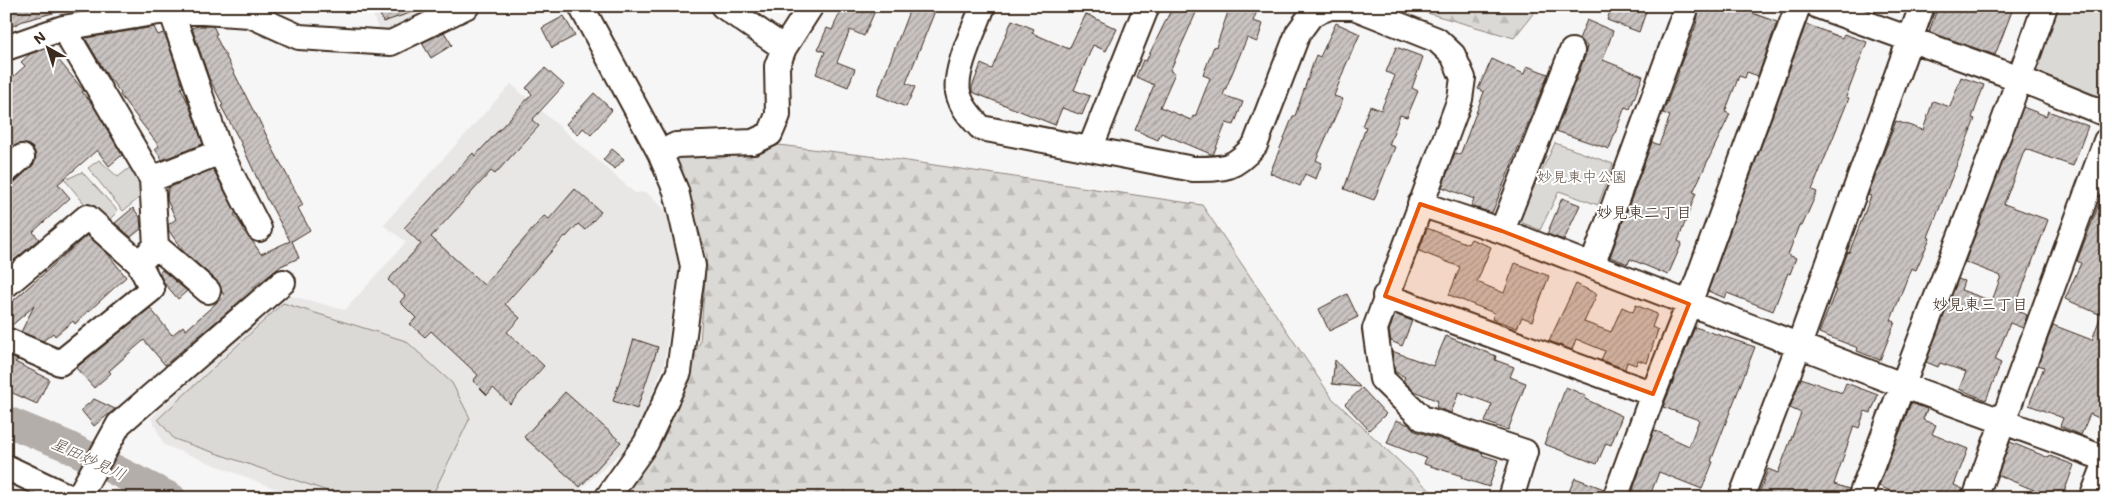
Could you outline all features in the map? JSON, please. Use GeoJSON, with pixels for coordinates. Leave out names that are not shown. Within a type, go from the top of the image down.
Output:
{"type":"FeatureCollection","features":[{"type":"Feature","properties":{"kind":"street"},"geometry":{"type":"LineString","coordinates":[[6,48],[63,28],[171,10],[250,15],[299,37],[391,42],[467,6]]}},
{"type":"Feature","properties":{"kind":"street"},"geometry":{"type":"LineString","coordinates":[[581,6],[660,153],[676,191],[693,266],[679,372],[646,444],[607,498]]}},
{"type":"Feature","properties":{"kind":"street"},"geometry":{"type":"LineString","coordinates":[[723,6],[784,48]]}},
{"type":"Feature","properties":{"kind":"street"},"geometry":{"type":"LineString","coordinates":[[660,153],[676,145],[753,142],[770,134],[778,115],[777,66],[784,48],[811,6]]}},
{"type":"Feature","properties":{"kind":"street"},"geometry":{"type":"LineString","coordinates":[[983,6],[961,63],[958,92],[965,110],[981,128],[1193,169],[1224,169],[1242,160],[1255,145],[1298,33],[1312,14],[1330,7],[1354,7],[1437,40],[1453,55],[1463,78],[1460,99],[1375,329],[1382,380],[1422,418],[1525,452],[1511,498]]}},
{"type":"Feature","properties":{"kind":"street"},"geometry":{"type":"LineString","coordinates":[[1090,149],[1147,6]]}},
{"type":"Feature","properties":{"kind":"street"},"geometry":{"type":"LineString","coordinates":[[1592,266],[1687,6]]}},
{"type":"Feature","properties":{"kind":"street"},"geometry":{"type":"LineString","coordinates":[[1615,498],[1653,394],[1690,304],[1798,6]]}},
{"type":"Feature","properties":{"kind":"street"},"geometry":{"type":"LineString","coordinates":[[1818,6],[2020,79],[2106,114]]}},
{"type":"Feature","properties":{"kind":"street"},"geometry":{"type":"LineString","coordinates":[[1741,498],[1799,345],[1922,6]]}},
{"type":"Feature","properties":{"kind":"street"},"geometry":{"type":"LineString","coordinates":[[1860,498],[2020,79],[2045,6]]}},
{"type":"Feature","properties":{"kind":"street"},"geometry":{"type":"LineString","coordinates":[[171,10],[220,152],[259,229]]}},
{"type":"Feature","properties":{"kind":"street"},"geometry":{"type":"LineString","coordinates":[[63,28],[152,179],[156,246],[208,291]]}},
{"type":"Feature","properties":{"kind":"street"},"geometry":{"type":"LineString","coordinates":[[1502,231],[1572,51]]}},
{"type":"Feature","properties":{"kind":"street"},"geometry":{"type":"LineString","coordinates":[[1975,498],[2106,141]]}},
{"type":"Feature","properties":{"kind":"street"},"geometry":{"type":"LineString","coordinates":[[152,179],[220,152]]}},
{"type":"Feature","properties":{"kind":"street"},"geometry":{"type":"LineString","coordinates":[[1420,204],[1502,231],[1902,385],[2106,460],[2092,498]]}},
{"type":"Feature","properties":{"kind":"street"},"geometry":{"type":"LineString","coordinates":[[6,285],[87,217],[139,263],[152,289],[60,363],[6,340]]}},
{"type":"Feature","properties":{"kind":"street"},"geometry":{"type":"LineString","coordinates":[[139,263],[156,246]]}},
{"type":"Feature","properties":{"kind":"street"},"geometry":{"type":"LineString","coordinates":[[78,498],[119,424],[283,282]]}},
{"type":"Feature","properties":{"kind":"street"},"geometry":{"type":"LineString","coordinates":[[1386,296],[1653,394]]}},
{"type":"Feature","properties":{"kind":"street"},"geometry":{"type":"LineString","coordinates":[[6,466],[71,498]]}},
{"type":"Feature","properties":{"kind":"highlighted area"},"geometry":{"type":"Polygon","coordinates":[[[1420,204],[1502,231],[1689,304],[1653,394],[1385,296],[1420,204]]]}},
{"type":"Feature","properties":{"kind":"shaded area"},"geometry":{"type":"Polygon","coordinates":[[[370,6],[446,6],[428,15],[379,32],[370,6]]]}},
{"type":"Feature","properties":{"kind":"shaded area"},"geometry":{"type":"Polygon","coordinates":[[[511,84],[635,193],[646,192],[672,216],[680,262],[664,364],[635,440],[574,495],[566,498],[299,498],[164,445],[151,418],[285,294],[345,310],[406,242],[383,225],[511,84]]]}},
{"type":"Feature","properties":{"kind":"green space"},"geometry":{"type":"Polygon","coordinates":[[[1403,6],[1539,6],[1514,38],[1403,6]]]}},
{"type":"Feature","properties":{"kind":"green space"},"geometry":{"type":"Polygon","coordinates":[[[2058,6],[2106,6],[2106,99],[2033,73],[2058,6]]]}},
{"type":"Feature","properties":{"kind":"green space"},"geometry":{"type":"Polygon","coordinates":[[[762,143],[894,159],[1202,205],[1332,398],[1438,498],[589,498],[634,481],[700,342],[707,255],[674,155],[762,143]]]}},
{"type":"Feature","properties":{"kind":"green space","name":"妙見東中公園"},"geometry":{"type":"Polygon","coordinates":[[[1555,143],[1613,164],[1598,205],[1559,191],[1540,230],[1518,221],[1555,143]]]}},
{"type":"Feature","properties":{"kind":"green space"},"geometry":{"type":"Polygon","coordinates":[[[99,160],[118,177],[137,162],[144,194],[123,211],[88,168],[99,160]]]}},
{"type":"Feature","properties":{"kind":"green space"},"geometry":{"type":"Polygon","coordinates":[[[82,172],[118,211],[107,222],[88,208],[65,180],[82,172]]]}},
{"type":"Feature","properties":{"kind":"green space"},"geometry":{"type":"Polygon","coordinates":[[[283,303],[406,341],[452,383],[470,418],[431,498],[348,498],[174,439],[158,419],[283,303]]]}},
{"type":"Feature","properties":{"kind":"building"},"geometry":{"type":"Polygon","coordinates":[[[6,6],[64,6],[64,10],[23,21],[6,29],[6,6]]]}},
{"type":"Feature","properties":{"kind":"building"},"geometry":{"type":"Polygon","coordinates":[[[377,6],[421,6],[422,9],[383,22],[377,6]]]}},
{"type":"Feature","properties":{"kind":"building"},"geometry":{"type":"Polygon","coordinates":[[[843,6],[877,6],[864,36],[850,30],[837,62],[855,69],[848,87],[816,74],[825,52],[818,49],[827,28],[832,30],[843,6]]]}},
{"type":"Feature","properties":{"kind":"building"},"geometry":{"type":"Polygon","coordinates":[[[911,6],[937,6],[906,83],[915,87],[906,107],[877,95],[911,6]]]}},
{"type":"Feature","properties":{"kind":"building"},"geometry":{"type":"Polygon","coordinates":[[[1173,6],[1199,6],[1170,71],[1175,73],[1160,107],[1191,120],[1193,116],[1195,117],[1210,78],[1203,75],[1214,46],[1216,47],[1230,6],[1259,6],[1253,21],[1263,24],[1257,42],[1247,38],[1223,95],[1243,102],[1234,125],[1226,123],[1213,155],[1161,133],[1158,140],[1135,130],[1154,85],[1136,77],[1143,60],[1146,61],[1173,6]]]}},
{"type":"Feature","properties":{"kind":"building"},"geometry":{"type":"Polygon","coordinates":[[[1612,6],[1648,6],[1639,32],[1607,20],[1612,6]]]}},
{"type":"Feature","properties":{"kind":"building"},"geometry":{"type":"Polygon","coordinates":[[[1700,6],[1733,6],[1777,22],[1758,76],[1747,72],[1745,78],[1739,76],[1725,112],[1730,114],[1693,192],[1696,193],[1678,241],[1682,243],[1668,275],[1630,259],[1628,264],[1610,257],[1652,142],[1659,145],[1670,116],[1663,113],[1696,25],[1700,6]]]}},
{"type":"Feature","properties":{"kind":"building"},"geometry":{"type":"Polygon","coordinates":[[[1938,6],[2014,6],[1995,55],[1929,32],[1938,6]]]}},
{"type":"Feature","properties":{"kind":"building"},"geometry":{"type":"Polygon","coordinates":[[[1086,14],[1117,29],[1106,51],[1093,45],[1074,90],[1090,96],[1082,115],[1062,108],[1055,125],[972,92],[972,87],[981,64],[992,69],[1012,20],[1034,29],[1032,33],[1069,49],[1086,14]]]}},
{"type":"Feature","properties":{"kind":"building"},"geometry":{"type":"Polygon","coordinates":[[[564,16],[575,36],[552,48],[542,28],[564,16]]]}},
{"type":"Feature","properties":{"kind":"building"},"geometry":{"type":"Polygon","coordinates":[[[1587,20],[1613,31],[1603,60],[1643,76],[1630,109],[1625,107],[1609,149],[1556,131],[1585,56],[1587,46],[1579,39],[1587,20]]]}},
{"type":"Feature","properties":{"kind":"building"},"geometry":{"type":"Polygon","coordinates":[[[1336,23],[1360,34],[1334,96],[1343,99],[1316,160],[1322,163],[1316,179],[1305,174],[1300,186],[1270,173],[1293,116],[1295,116],[1316,55],[1320,57],[1336,23]]]}},
{"type":"Feature","properties":{"kind":"building"},"geometry":{"type":"Polygon","coordinates":[[[1806,24],[1842,38],[1844,34],[1867,42],[1846,97],[1849,98],[1812,190],[1817,192],[1802,226],[1799,225],[1788,255],[1796,258],[1773,311],[1727,293],[1725,298],[1708,291],[1806,24]]]}},
{"type":"Feature","properties":{"kind":"building"},"geometry":{"type":"Polygon","coordinates":[[[213,26],[217,34],[215,35],[303,205],[298,208],[310,230],[292,241],[299,258],[281,266],[252,289],[165,365],[144,340],[109,371],[111,373],[94,388],[76,368],[150,308],[172,335],[183,326],[186,330],[224,296],[217,281],[183,251],[169,231],[168,225],[176,219],[167,200],[168,188],[213,169],[236,213],[234,214],[261,254],[290,241],[267,200],[209,78],[192,28],[213,26]]]}},
{"type":"Feature","properties":{"kind":"building"},"geometry":{"type":"Polygon","coordinates":[[[154,27],[158,35],[163,33],[167,40],[183,87],[181,88],[203,144],[162,160],[155,149],[159,146],[120,95],[121,93],[107,75],[85,38],[154,27]]]}},
{"type":"Feature","properties":{"kind":"building"},"geometry":{"type":"Polygon","coordinates":[[[444,32],[452,45],[431,58],[422,43],[444,32]]]}},
{"type":"Feature","properties":{"kind":"building"},"geometry":{"type":"Polygon","coordinates":[[[1396,47],[1423,57],[1412,88],[1418,91],[1407,117],[1400,115],[1389,145],[1395,147],[1374,200],[1344,189],[1366,127],[1362,126],[1370,106],[1381,110],[1395,76],[1386,72],[1396,47]]]}},
{"type":"Feature","properties":{"kind":"building"},"geometry":{"type":"Polygon","coordinates":[[[47,48],[84,91],[82,92],[93,105],[122,155],[109,166],[97,150],[58,184],[70,198],[33,232],[39,239],[6,267],[6,184],[15,182],[31,167],[35,162],[36,155],[33,148],[27,144],[19,144],[10,149],[6,144],[6,83],[25,66],[21,62],[30,54],[47,48]]]}},
{"type":"Feature","properties":{"kind":"building"},"geometry":{"type":"Polygon","coordinates":[[[1492,59],[1524,74],[1527,66],[1548,74],[1492,213],[1471,206],[1474,199],[1442,187],[1455,153],[1460,155],[1484,92],[1478,89],[1492,59]]]}},
{"type":"Feature","properties":{"kind":"building"},"geometry":{"type":"Polygon","coordinates":[[[545,68],[564,85],[532,120],[539,126],[495,174],[491,171],[431,237],[484,285],[544,216],[549,219],[575,189],[601,212],[585,230],[578,224],[565,236],[505,304],[520,318],[507,332],[544,366],[510,404],[493,388],[487,395],[473,381],[478,375],[431,331],[425,337],[410,324],[416,318],[400,302],[405,296],[388,280],[421,244],[404,228],[473,153],[475,156],[532,94],[526,88],[545,68]]]}},
{"type":"Feature","properties":{"kind":"building"},"geometry":{"type":"Polygon","coordinates":[[[1961,77],[1984,85],[1972,118],[1975,119],[1928,237],[1930,238],[1916,270],[1911,268],[1891,320],[1895,322],[1880,360],[1857,351],[1858,348],[1819,333],[1836,290],[1834,289],[1843,264],[1871,196],[1868,195],[1896,121],[1923,130],[1933,101],[1950,107],[1961,77]]]}},
{"type":"Feature","properties":{"kind":"building"},"geometry":{"type":"Polygon","coordinates":[[[594,93],[612,110],[591,135],[583,128],[578,135],[566,124],[594,93]]]}},
{"type":"Feature","properties":{"kind":"building"},"geometry":{"type":"Polygon","coordinates":[[[2023,107],[2046,116],[2048,111],[2088,126],[2073,166],[2025,149],[2004,204],[2048,220],[2014,310],[2027,315],[2023,328],[2010,323],[1995,360],[2001,363],[1986,400],[1959,389],[1966,372],[1940,363],[1938,367],[1926,362],[1958,279],[1964,281],[1961,290],[1992,301],[2001,276],[1965,262],[2023,107]]]}},
{"type":"Feature","properties":{"kind":"building"},"geometry":{"type":"Polygon","coordinates":[[[612,149],[624,159],[615,169],[603,160],[612,149]]]}},
{"type":"Feature","properties":{"kind":"building"},"geometry":{"type":"Polygon","coordinates":[[[2105,188],[2106,387],[2101,399],[2106,402],[2106,409],[2101,419],[2090,414],[2081,435],[2060,426],[2063,418],[2029,405],[2044,367],[2038,365],[2053,325],[2092,340],[2101,315],[2065,299],[2081,263],[2077,261],[2105,188]]]}},
{"type":"Feature","properties":{"kind":"building"},"geometry":{"type":"Polygon","coordinates":[[[1562,198],[1580,205],[1564,240],[1547,234],[1562,198]]]}},
{"type":"Feature","properties":{"kind":"building"},"geometry":{"type":"Polygon","coordinates":[[[133,208],[140,217],[141,229],[131,237],[115,223],[133,208]]]}},
{"type":"Feature","properties":{"kind":"building"},"geometry":{"type":"Polygon","coordinates":[[[1427,228],[1468,244],[1471,239],[1491,247],[1477,282],[1504,293],[1515,263],[1549,276],[1532,321],[1522,317],[1517,328],[1492,319],[1494,313],[1449,295],[1460,267],[1419,251],[1427,228]]]}},
{"type":"Feature","properties":{"kind":"building"},"geometry":{"type":"Polygon","coordinates":[[[87,235],[107,253],[126,277],[75,324],[73,321],[55,336],[53,333],[43,341],[21,332],[34,306],[10,327],[6,327],[6,307],[87,235]]]}},
{"type":"Feature","properties":{"kind":"building"},"geometry":{"type":"Polygon","coordinates":[[[162,270],[187,291],[178,299],[165,284],[159,273],[162,270]]]}},
{"type":"Feature","properties":{"kind":"building"},"geometry":{"type":"Polygon","coordinates":[[[1576,284],[1597,294],[1584,322],[1611,332],[1622,307],[1633,312],[1636,305],[1657,314],[1652,327],[1658,330],[1647,363],[1638,360],[1636,365],[1627,362],[1625,369],[1601,360],[1605,351],[1576,339],[1572,350],[1549,341],[1576,284]]]}},
{"type":"Feature","properties":{"kind":"building"},"geometry":{"type":"Polygon","coordinates":[[[1347,294],[1358,317],[1329,331],[1319,309],[1347,294]]]}},
{"type":"Feature","properties":{"kind":"building"},"geometry":{"type":"Polygon","coordinates":[[[1395,314],[1412,321],[1402,346],[1391,341],[1389,331],[1395,314]]]}},
{"type":"Feature","properties":{"kind":"building"},"geometry":{"type":"Polygon","coordinates":[[[1695,327],[1755,347],[1711,461],[1713,462],[1702,489],[1659,472],[1649,498],[1630,498],[1654,430],[1689,446],[1699,420],[1663,407],[1695,327]]]}},
{"type":"Feature","properties":{"kind":"building"},"geometry":{"type":"Polygon","coordinates":[[[1446,336],[1496,356],[1495,360],[1514,367],[1510,377],[1526,383],[1508,430],[1485,422],[1492,404],[1459,392],[1451,413],[1436,407],[1438,401],[1414,391],[1403,381],[1405,377],[1395,372],[1392,351],[1433,366],[1446,336]]]}},
{"type":"Feature","properties":{"kind":"building"},"geometry":{"type":"Polygon","coordinates":[[[634,339],[658,347],[637,409],[613,401],[634,339]]]}},
{"type":"Feature","properties":{"kind":"building"},"geometry":{"type":"Polygon","coordinates":[[[10,357],[18,360],[15,362],[49,379],[37,404],[6,390],[6,358],[9,359],[10,357]]]}},
{"type":"Feature","properties":{"kind":"building"},"geometry":{"type":"Polygon","coordinates":[[[1335,360],[1360,387],[1332,384],[1335,360]]]}},
{"type":"Feature","properties":{"kind":"building"},"geometry":{"type":"Polygon","coordinates":[[[1801,378],[1842,393],[1846,383],[1878,395],[1871,413],[1865,411],[1859,428],[1854,426],[1834,484],[1849,489],[1847,498],[1757,498],[1768,469],[1778,473],[1801,413],[1790,408],[1801,378]]]}},
{"type":"Feature","properties":{"kind":"building"},"geometry":{"type":"Polygon","coordinates":[[[1566,387],[1586,396],[1585,399],[1622,416],[1611,445],[1606,443],[1597,464],[1544,444],[1566,387]]]}},
{"type":"Feature","properties":{"kind":"building"},"geometry":{"type":"Polygon","coordinates":[[[1362,388],[1386,414],[1369,430],[1345,404],[1362,388]]]}},
{"type":"Feature","properties":{"kind":"building"},"geometry":{"type":"Polygon","coordinates":[[[565,392],[621,442],[580,487],[524,437],[565,392]]]}},
{"type":"Feature","properties":{"kind":"building"},"geometry":{"type":"Polygon","coordinates":[[[94,399],[115,409],[94,426],[81,410],[94,399]]]}},
{"type":"Feature","properties":{"kind":"building"},"geometry":{"type":"Polygon","coordinates":[[[1911,403],[1927,409],[1923,420],[1936,425],[1932,434],[1968,449],[1954,485],[1963,489],[1962,498],[1907,498],[1879,486],[1911,403]]]}},
{"type":"Feature","properties":{"kind":"building"},"geometry":{"type":"Polygon","coordinates":[[[1396,420],[1410,425],[1415,431],[1483,453],[1482,455],[1498,460],[1489,487],[1424,464],[1426,458],[1387,443],[1396,420]]]}},
{"type":"Feature","properties":{"kind":"building"},"geometry":{"type":"Polygon","coordinates":[[[2010,442],[2049,458],[2050,456],[2074,465],[2062,498],[2043,498],[2035,494],[2036,491],[1998,475],[2010,442]]]}},
{"type":"Feature","properties":{"kind":"building"},"geometry":{"type":"Polygon","coordinates":[[[1575,478],[1604,489],[1602,498],[1566,498],[1575,478]]]}},
{"type":"Feature","properties":{"kind":"waterway","name":"星田妙見川"},"geometry":{"type":"LineString","coordinates":[[6,421],[67,446],[171,498]]}},
{"type":"Feature","properties":{"kind":"district","name":"妙見東二丁目"},"geometry":{"type":"Point","coordinates":[1644,211]}},
{"type":"Feature","properties":{"kind":"district","name":"妙見東三丁目"},"geometry":{"type":"Point","coordinates":[1980,303]}}]}
